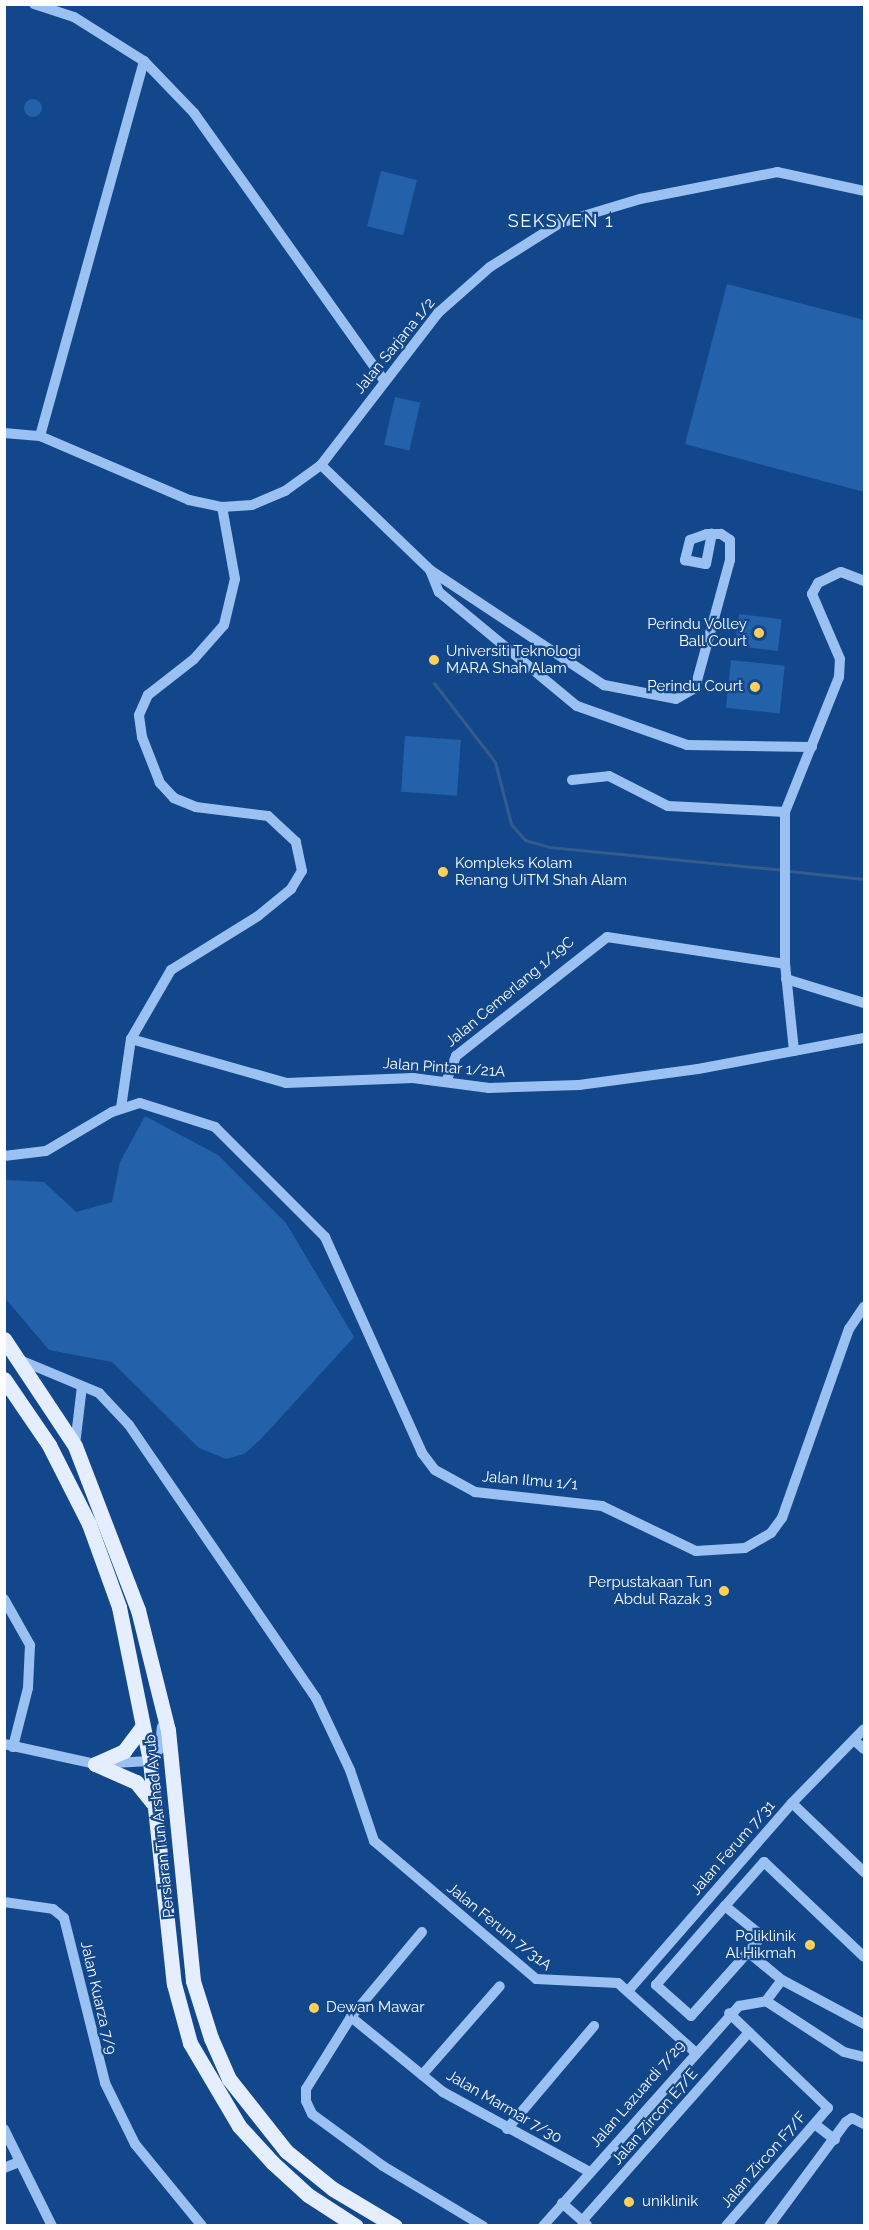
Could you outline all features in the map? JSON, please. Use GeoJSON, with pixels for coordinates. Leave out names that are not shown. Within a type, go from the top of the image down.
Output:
{"type":"FeatureCollection","features":[{"type":"Feature","properties":{"kind":"main road","name":"Persiaran Tun Arshad Ayub"},"geometry":{"type":"LineString","coordinates":[[4,1339],[75,1446],[138,1610],[164,1713],[193,1981],[211,2038],[229,2079],[286,2151],[333,2189],[395,2226]]}},
{"type":"Feature","properties":{"kind":"main road","name":"Persiaran Tun Arshad Ayub"},"geometry":{"type":"LineString","coordinates":[[4,1378],[49,1445],[89,1524],[119,1607],[150,1761],[174,1984],[190,2043],[239,2126],[273,2163],[308,2195],[356,2226]]}},
{"type":"Feature","properties":{"kind":"main road"},"geometry":{"type":"LineString","coordinates":[[95,1764],[124,1751],[143,1726]]}},
{"type":"Feature","properties":{"kind":"main road"},"geometry":{"type":"LineString","coordinates":[[95,1764],[136,1782],[154,1804]]}},
{"type":"Feature","properties":{"kind":"street"},"geometry":{"type":"LineString","coordinates":[[34,4],[75,17],[144,61],[194,113],[384,380]]}},
{"type":"Feature","properties":{"kind":"street"},"geometry":{"type":"LineString","coordinates":[[40,436],[144,61]]}},
{"type":"Feature","properties":{"kind":"street","name":"Jalan Sarjana 1/2"},"geometry":{"type":"LineString","coordinates":[[4,433],[40,436],[175,495],[222,507],[263,501],[321,465],[384,380],[438,313],[490,267],[560,223],[650,197],[777,172],[864,191]]}},
{"type":"Feature","properties":{"kind":"street"},"geometry":{"type":"LineString","coordinates":[[321,465],[430,570],[604,685],[676,699],[695,688],[729,560],[730,540],[712,534]]}},
{"type":"Feature","properties":{"kind":"street"},"geometry":{"type":"LineString","coordinates":[[4,1156],[46,1151],[121,1108],[131,1039],[171,970],[258,916],[291,889],[302,871],[296,842],[268,816],[196,807],[174,798],[160,783],[142,737],[139,715],[148,695],[194,659],[224,625],[235,579],[222,507]]}},
{"type":"Feature","properties":{"kind":"street"},"geometry":{"type":"LineString","coordinates":[[430,570],[439,592],[577,706],[687,745],[812,747]]}},
{"type":"Feature","properties":{"kind":"street"},"geometry":{"type":"LineString","coordinates":[[794,1051],[785,964],[782,855],[785,812],[836,687],[840,659],[817,609],[814,588],[841,572],[864,581]]}},
{"type":"Feature","properties":{"kind":"street"},"geometry":{"type":"LineString","coordinates":[[572,780],[609,776],[668,806],[785,812]]}},
{"type":"Feature","properties":{"kind":"street","name":"Jalan Cemerlang 1/19C"},"geometry":{"type":"LineString","coordinates":[[446,1082],[456,1056],[607,937],[785,964]]}},
{"type":"Feature","properties":{"kind":"street"},"geometry":{"type":"LineString","coordinates":[[786,979],[864,1003]]}},
{"type":"Feature","properties":{"kind":"street","name":"Jalan Pintar 1/21A"},"geometry":{"type":"LineString","coordinates":[[131,1039],[286,1083],[446,1082],[489,1088],[579,1085],[864,1039]]}},
{"type":"Feature","properties":{"kind":"street","name":"Jalan Ilmu 1/1"},"geometry":{"type":"LineString","coordinates":[[121,1108],[140,1103],[215,1127],[314,1219],[422,1453],[435,1470],[475,1492],[583,1500],[696,1551],[730,1552],[760,1541],[782,1518],[849,1329],[864,1307]]}},
{"type":"Feature","properties":{"kind":"street","name":"Jalan Ferum 7/31A"},"geometry":{"type":"LineString","coordinates":[[20,1360],[82,1386],[116,1409],[295,1663],[350,1770],[374,1841],[536,1979],[618,1983],[695,2052]]}},
{"type":"Feature","properties":{"kind":"street"},"geometry":{"type":"LineString","coordinates":[[75,1446],[82,1386]]}},
{"type":"Feature","properties":{"kind":"street"},"geometry":{"type":"LineString","coordinates":[[4,1599],[30,1645],[28,1688],[9,1746],[95,1764],[150,1761],[160,1748],[164,1713]]}},
{"type":"Feature","properties":{"kind":"street","name":"Jalan Ferum 7/31"},"geometry":{"type":"LineString","coordinates":[[628,1991],[792,1803],[864,1729]]}},
{"type":"Feature","properties":{"kind":"street"},"geometry":{"type":"LineString","coordinates":[[855,1740],[864,1749]]}},
{"type":"Feature","properties":{"kind":"street"},"geometry":{"type":"LineString","coordinates":[[792,1803],[864,1872]]}},
{"type":"Feature","properties":{"kind":"street"},"geometry":{"type":"LineString","coordinates":[[725,1906],[757,1932],[757,1942],[691,2016],[656,1985],[725,1906],[764,1862],[864,1957]]}},
{"type":"Feature","properties":{"kind":"street","name":"Jalan Kuarza 7/9"},"geometry":{"type":"LineString","coordinates":[[4,1902],[53,1909],[64,1918],[105,2083],[135,2144],[202,2226]]}},
{"type":"Feature","properties":{"kind":"street"},"geometry":{"type":"LineString","coordinates":[[422,1932],[351,2017],[306,2089],[312,2114],[383,2166],[483,2226]]}},
{"type":"Feature","properties":{"kind":"street"},"geometry":{"type":"LineString","coordinates":[[748,1952],[782,1980],[864,2024]]}},
{"type":"Feature","properties":{"kind":"street"},"geometry":{"type":"LineString","coordinates":[[782,1980],[766,2001],[844,2052],[864,2057]]}},
{"type":"Feature","properties":{"kind":"street"},"geometry":{"type":"LineString","coordinates":[[422,2075],[500,1986]]}},
{"type":"Feature","properties":{"kind":"street","name":"Jalan Lazuardi 7/29"},"geometry":{"type":"LineString","coordinates":[[543,2226],[729,2013],[749,2002],[766,2001]]}},
{"type":"Feature","properties":{"kind":"street","name":"Jalan Zircon F7/F"},"geometry":{"type":"LineString","coordinates":[[726,2226],[816,2125],[826,2102],[729,2013]]}},
{"type":"Feature","properties":{"kind":"street","name":"Jalan Marmar 7/30"},"geometry":{"type":"LineString","coordinates":[[351,2017],[422,2075],[507,2129],[590,2172]]}},
{"type":"Feature","properties":{"kind":"street"},"geometry":{"type":"LineString","coordinates":[[507,2129],[594,2026]]}},
{"type":"Feature","properties":{"kind":"street","name":"Jalan Zircon E7/E"},"geometry":{"type":"LineString","coordinates":[[585,2223],[749,2032]]}},
{"type":"Feature","properties":{"kind":"street"},"geometry":{"type":"LineString","coordinates":[[770,2226],[849,2119],[864,2124]]}},
{"type":"Feature","properties":{"kind":"street"},"geometry":{"type":"LineString","coordinates":[[816,2125],[835,2140]]}},
{"type":"Feature","properties":{"kind":"street"},"geometry":{"type":"LineString","coordinates":[[4,2129],[52,2226]]}},
{"type":"Feature","properties":{"kind":"street"},"geometry":{"type":"LineString","coordinates":[[4,2168],[19,2162]]}},
{"type":"Feature","properties":{"kind":"street"},"geometry":{"type":"LineString","coordinates":[[562,2203],[585,2223]]}},
{"type":"Feature","properties":{"kind":"shaded area"},"geometry":{"type":"Polygon","coordinates":[[[33,99],[39,102],[42,108],[39,114],[33,117],[27,114],[24,108],[27,102],[33,99]]]}},
{"type":"Feature","properties":{"kind":"shaded area"},"geometry":{"type":"Polygon","coordinates":[[[381,171],[417,180],[403,235],[367,226],[381,171]]]}},
{"type":"Feature","properties":{"kind":"shaded area"},"geometry":{"type":"Polygon","coordinates":[[[727,284],[864,320],[864,492],[685,444],[727,284]]]}},
{"type":"Feature","properties":{"kind":"shaded area"},"geometry":{"type":"Polygon","coordinates":[[[395,397],[420,403],[409,451],[384,445],[395,397]]]}},
{"type":"Feature","properties":{"kind":"shaded area","name":"Perindu Volley Ball Court"},"geometry":{"type":"Polygon","coordinates":[[[739,614],[782,619],[778,651],[735,646],[739,614]]]}},
{"type":"Feature","properties":{"kind":"shaded area","name":"Perindu Court"},"geometry":{"type":"Polygon","coordinates":[[[731,660],[785,666],[780,713],[726,708],[731,660]]]}},
{"type":"Feature","properties":{"kind":"shaded area"},"geometry":{"type":"Polygon","coordinates":[[[405,736],[461,740],[457,796],[401,792],[405,736]]]}},
{"type":"Feature","properties":{"kind":"shaded area"},"geometry":{"type":"Polygon","coordinates":[[[145,1116],[218,1155],[286,1223],[354,1337],[261,1439],[244,1454],[226,1459],[199,1448],[112,1362],[49,1350],[5,1298],[5,1180],[44,1182],[76,1212],[112,1202],[120,1162],[145,1116]]]}},
{"type":"Feature","properties":{"kind":"waterway"},"geometry":{"type":"LineString","coordinates":[[434,683],[495,762],[511,824],[525,840],[549,847],[782,870]]}},
{"type":"Feature","properties":{"kind":"waterway"},"geometry":{"type":"LineString","coordinates":[[789,871],[864,879]]}},
{"type":"Feature","properties":{"kind":"place","name":"Perindu Volley Ball Court"},"geometry":{"type":"Point","coordinates":[759,633]}},
{"type":"Feature","properties":{"kind":"place","name":"Universiti Teknologi MARA Shah Alam"},"geometry":{"type":"Point","coordinates":[434,660]}},
{"type":"Feature","properties":{"kind":"place","name":"Perindu Court"},"geometry":{"type":"Point","coordinates":[755,687]}},
{"type":"Feature","properties":{"kind":"place","name":"Kompleks Kolam Renang UiTM Shah Alam"},"geometry":{"type":"Point","coordinates":[443,872]}},
{"type":"Feature","properties":{"kind":"place","name":"Perpustakaan Tun Abdul Razak 3"},"geometry":{"type":"Point","coordinates":[724,1591]}},
{"type":"Feature","properties":{"kind":"place","name":"Poliklinik Al Hikmah"},"geometry":{"type":"Point","coordinates":[810,1945]}},
{"type":"Feature","properties":{"kind":"place","name":"Dewan Mawar"},"geometry":{"type":"Point","coordinates":[314,2008]}},
{"type":"Feature","properties":{"kind":"place","name":"uniklinik"},"geometry":{"type":"Point","coordinates":[629,2202]}},
{"type":"Feature","properties":{"kind":"district","name":"SEKSYEN 1"},"geometry":{"type":"Point","coordinates":[561,221]}}]}
